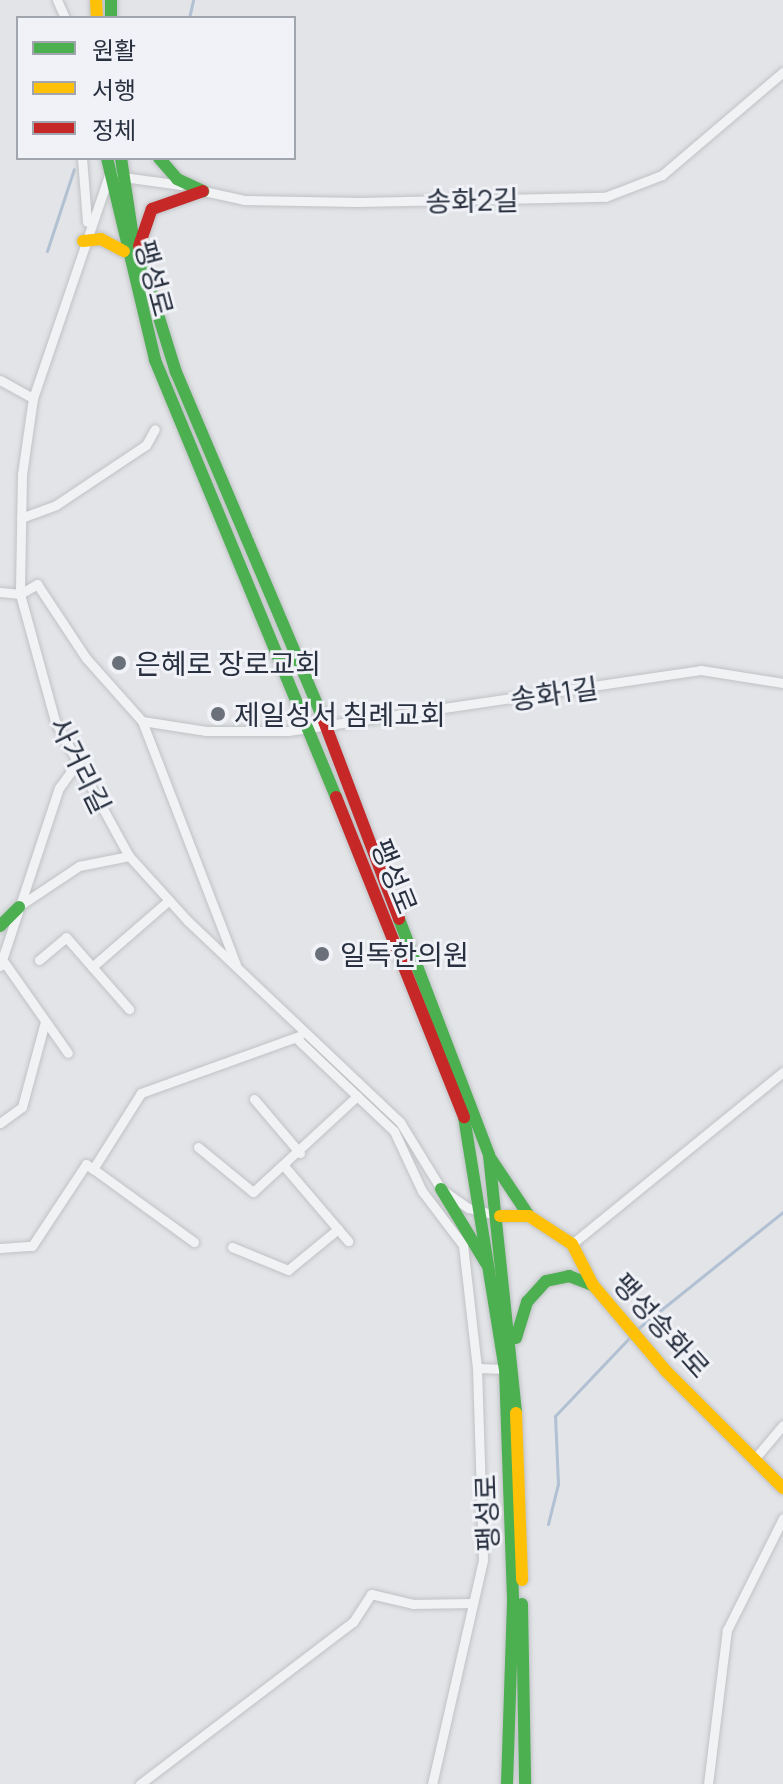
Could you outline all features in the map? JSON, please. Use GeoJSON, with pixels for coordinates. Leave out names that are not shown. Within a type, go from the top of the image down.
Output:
{"type":"FeatureCollection","features":[{"type":"Feature","properties":{"kind":"main road","name":"팽성로"},"geometry":{"type":"LineString","coordinates":[[108,160],[176,372],[324,721],[489,1155],[500,1216],[514,1344],[526,1781]]}},
{"type":"Feature","properties":{"kind":"main road","name":"팽성로"},"geometry":{"type":"LineString","coordinates":[[120,160],[115,174],[124,251],[155,360],[450,1072],[485,1213],[505,1369],[513,1603],[507,1784]]}},
{"type":"Feature","properties":{"kind":"main road"},"geometry":{"type":"LineString","coordinates":[[161,160],[177,179],[203,191]]}},
{"type":"Feature","properties":{"kind":"main road"},"geometry":{"type":"LineString","coordinates":[[138,250],[152,209],[203,191]]}},
{"type":"Feature","properties":{"kind":"main road"},"geometry":{"type":"LineString","coordinates":[[83,241],[101,239],[124,251]]}},
{"type":"Feature","properties":{"kind":"main road"},"geometry":{"type":"LineString","coordinates":[[0,926],[19,907]]}},
{"type":"Feature","properties":{"kind":"main road"},"geometry":{"type":"LineString","coordinates":[[489,1155],[529,1216]]}},
{"type":"Feature","properties":{"kind":"main road"},"geometry":{"type":"LineString","coordinates":[[441,1189],[476,1236],[492,1275]]}},
{"type":"Feature","properties":{"kind":"main road"},"geometry":{"type":"LineString","coordinates":[[500,1216],[529,1216]]}},
{"type":"Feature","properties":{"kind":"main road","name":"팽성송화로"},"geometry":{"type":"LineString","coordinates":[[529,1216],[572,1244],[593,1285],[633,1332],[757,1456],[783,1488]]}},
{"type":"Feature","properties":{"kind":"main road"},"geometry":{"type":"LineString","coordinates":[[514,1344],[527,1302],[546,1281],[569,1276],[593,1285]]}},
{"type":"Feature","properties":{"kind":"street","name":"송화2길"},"geometry":{"type":"LineString","coordinates":[[115,174],[203,191],[359,202],[605,197],[662,175],[783,72]]}},
{"type":"Feature","properties":{"kind":"street"},"geometry":{"type":"LineString","coordinates":[[82,160],[87,227]]}},
{"type":"Feature","properties":{"kind":"street","name":"사거리길"},"geometry":{"type":"LineString","coordinates":[[115,174],[87,227],[33,398],[21,518],[20,594],[55,721],[129,856],[300,1034],[416,1140],[441,1189]]}},
{"type":"Feature","properties":{"kind":"street"},"geometry":{"type":"LineString","coordinates":[[0,380],[33,398]]}},
{"type":"Feature","properties":{"kind":"street"},"geometry":{"type":"LineString","coordinates":[[21,518],[56,505],[146,445],[155,429]]}},
{"type":"Feature","properties":{"kind":"street"},"geometry":{"type":"LineString","coordinates":[[0,592],[20,594],[37,584],[86,658],[142,721],[237,967]]}},
{"type":"Feature","properties":{"kind":"street","name":"송화1길"},"geometry":{"type":"LineString","coordinates":[[142,721],[238,734],[701,670],[783,683]]}},
{"type":"Feature","properties":{"kind":"street"},"geometry":{"type":"LineString","coordinates":[[68,1053],[2,964],[59,788],[77,763]]}},
{"type":"Feature","properties":{"kind":"street"},"geometry":{"type":"LineString","coordinates":[[19,907],[79,866],[129,856]]}},
{"type":"Feature","properties":{"kind":"street"},"geometry":{"type":"LineString","coordinates":[[92,967],[169,900]]}},
{"type":"Feature","properties":{"kind":"street"},"geometry":{"type":"LineString","coordinates":[[39,960],[66,937],[129,1009]]}},
{"type":"Feature","properties":{"kind":"street"},"geometry":{"type":"LineString","coordinates":[[0,1123],[22,1107],[45,1022]]}},
{"type":"Feature","properties":{"kind":"street"},"geometry":{"type":"LineString","coordinates":[[93,1169],[141,1093],[300,1034],[403,1143],[427,1200],[459,1233],[477,1368],[483,1560],[469,1603],[432,1784]]}},
{"type":"Feature","properties":{"kind":"street"},"geometry":{"type":"LineString","coordinates":[[572,1244],[783,1072]]}},
{"type":"Feature","properties":{"kind":"street"},"geometry":{"type":"LineString","coordinates":[[198,1147],[253,1192],[300,1153],[357,1096]]}},
{"type":"Feature","properties":{"kind":"street"},"geometry":{"type":"LineString","coordinates":[[254,1099],[300,1153]]}},
{"type":"Feature","properties":{"kind":"street"},"geometry":{"type":"LineString","coordinates":[[0,1248],[32,1246],[86,1164],[194,1242]]}},
{"type":"Feature","properties":{"kind":"street"},"geometry":{"type":"LineString","coordinates":[[284,1166],[348,1241]]}},
{"type":"Feature","properties":{"kind":"street"},"geometry":{"type":"LineString","coordinates":[[441,1189],[485,1213],[500,1216]]}},
{"type":"Feature","properties":{"kind":"street"},"geometry":{"type":"LineString","coordinates":[[232,1247],[288,1270],[338,1229]]}},
{"type":"Feature","properties":{"kind":"street"},"geometry":{"type":"LineString","coordinates":[[477,1368],[505,1369]]}},
{"type":"Feature","properties":{"kind":"street"},"geometry":{"type":"LineString","coordinates":[[757,1456],[783,1425]]}},
{"type":"Feature","properties":{"kind":"street"},"geometry":{"type":"LineString","coordinates":[[708,1784],[727,1630],[783,1518]]}},
{"type":"Feature","properties":{"kind":"street"},"geometry":{"type":"LineString","coordinates":[[140,1784],[353,1622],[371,1594],[413,1604],[469,1603]]}},
{"type":"Feature","properties":{"kind":"waterway"},"geometry":{"type":"LineString","coordinates":[[189,16],[193,0]]}},
{"type":"Feature","properties":{"kind":"waterway"},"geometry":{"type":"LineString","coordinates":[[47,251],[74,169]]}},
{"type":"Feature","properties":{"kind":"waterway"},"geometry":{"type":"LineString","coordinates":[[636,1330],[783,1212]]}},
{"type":"Feature","properties":{"kind":"waterway"},"geometry":{"type":"LineString","coordinates":[[548,1524],[558,1484],[555,1416],[631,1336]]}},
{"type":"Feature","properties":{"kind":"traffic: fast"},"geometry":{"type":"LineString","coordinates":[[111,0],[111,16]]}},
{"type":"Feature","properties":{"kind":"traffic: fast"},"geometry":{"type":"LineString","coordinates":[[107,160],[155,360],[336,797]]}},
{"type":"Feature","properties":{"kind":"traffic: fast"},"geometry":{"type":"LineString","coordinates":[[121,160],[132,231],[176,372],[322,716]]}},
{"type":"Feature","properties":{"kind":"traffic: fast"},"geometry":{"type":"LineString","coordinates":[[161,160],[177,179],[203,191]]}},
{"type":"Feature","properties":{"kind":"traffic: fast"},"geometry":{"type":"LineString","coordinates":[[0,926],[19,907]]}},
{"type":"Feature","properties":{"kind":"traffic: fast"},"geometry":{"type":"LineString","coordinates":[[399,919],[489,1155],[516,1413]]}},
{"type":"Feature","properties":{"kind":"traffic: fast"},"geometry":{"type":"LineString","coordinates":[[464,1117],[505,1369],[513,1603],[507,1784]]}},
{"type":"Feature","properties":{"kind":"traffic: fast"},"geometry":{"type":"LineString","coordinates":[[491,1159],[529,1216]]}},
{"type":"Feature","properties":{"kind":"traffic: fast"},"geometry":{"type":"LineString","coordinates":[[441,1189],[486,1263]]}},
{"type":"Feature","properties":{"kind":"traffic: fast"},"geometry":{"type":"LineString","coordinates":[[516,1338],[527,1302],[546,1281],[569,1276],[593,1285]]}},
{"type":"Feature","properties":{"kind":"traffic: fast"},"geometry":{"type":"LineString","coordinates":[[522,1604],[525,1784]]}},
{"type":"Feature","properties":{"kind":"traffic: slow"},"geometry":{"type":"LineString","coordinates":[[96,0],[97,16]]}},
{"type":"Feature","properties":{"kind":"traffic: slow"},"geometry":{"type":"LineString","coordinates":[[83,241],[101,239],[124,251]]}},
{"type":"Feature","properties":{"kind":"traffic: slow"},"geometry":{"type":"LineString","coordinates":[[500,1216],[529,1216],[572,1244],[593,1285],[665,1370],[783,1488]]}},
{"type":"Feature","properties":{"kind":"traffic: slow"},"geometry":{"type":"LineString","coordinates":[[516,1413],[522,1580]]}},
{"type":"Feature","properties":{"kind":"traffic: jam"},"geometry":{"type":"LineString","coordinates":[[139,246],[152,209],[203,191]]}},
{"type":"Feature","properties":{"kind":"traffic: jam"},"geometry":{"type":"LineString","coordinates":[[322,716],[399,919]]}},
{"type":"Feature","properties":{"kind":"traffic: jam"},"geometry":{"type":"LineString","coordinates":[[336,797],[464,1117]]}},
{"type":"Feature","properties":{"kind":"place","name":"은혜로 장로교회"},"geometry":{"type":"Point","coordinates":[119,663]}},
{"type":"Feature","properties":{"kind":"place","name":"제일성서 침례교회"},"geometry":{"type":"Point","coordinates":[218,714]}},
{"type":"Feature","properties":{"kind":"place","name":"일독한의원"},"geometry":{"type":"Point","coordinates":[322,954]}}]}
